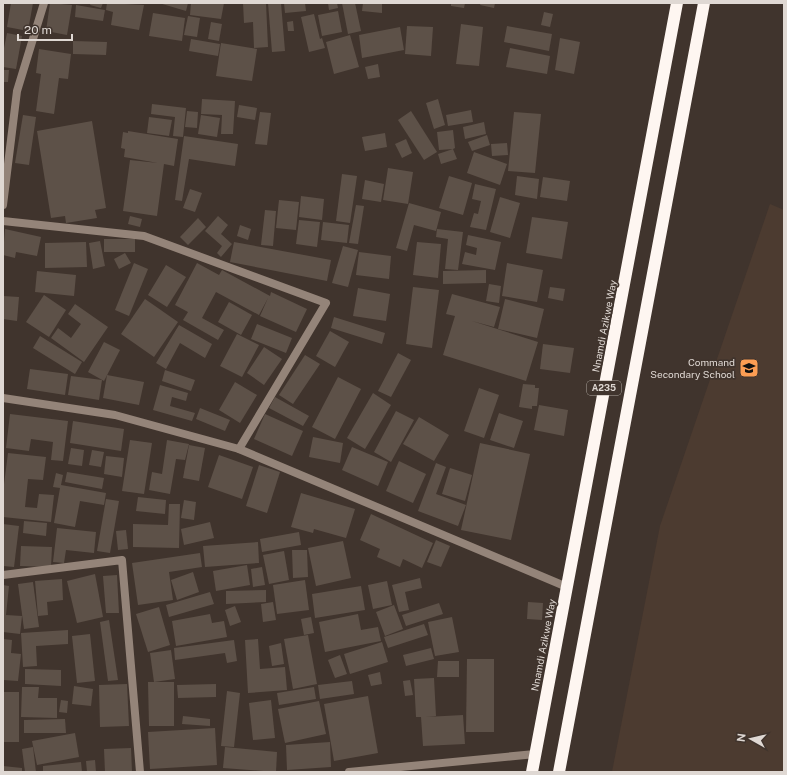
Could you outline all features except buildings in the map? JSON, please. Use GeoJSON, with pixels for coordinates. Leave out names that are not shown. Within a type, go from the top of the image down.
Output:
{"type":"FeatureCollection","features":[{"type":"Feature","properties":{"kind":"highway","name":"Nnamdi Azikwe Way"},"geometry":{"type":"LineString","coordinates":[[532,772],[677,3]]}},
{"type":"Feature","properties":{"kind":"highway","name":"A235"},"geometry":{"type":"LineString","coordinates":[[559,772],[704,3]]}},
{"type":"Feature","properties":{"kind":"street"},"geometry":{"type":"LineString","coordinates":[[3,205],[17,91],[44,3]]}},
{"type":"Feature","properties":{"kind":"street"},"geometry":{"type":"LineString","coordinates":[[3,221],[144,236],[326,304],[239,449]]}},
{"type":"Feature","properties":{"kind":"street"},"geometry":{"type":"LineString","coordinates":[[3,398],[115,416],[239,449],[567,587]]}},
{"type":"Feature","properties":{"kind":"street"},"geometry":{"type":"LineString","coordinates":[[3,575],[122,560],[140,772]]}},
{"type":"Feature","properties":{"kind":"street"},"geometry":{"type":"LineString","coordinates":[[349,772],[535,754]]}},
{"type":"Feature","properties":{"kind":"shaded area","name":"Command Secondary School"},"geometry":{"type":"Polygon","coordinates":[[[770,204],[784,210],[784,772],[612,772],[660,526],[770,204]]]}},
{"type":"Feature","properties":{"kind":"place","name":"Command Secondary School"},"geometry":{"type":"Point","coordinates":[749,368]}}]}
